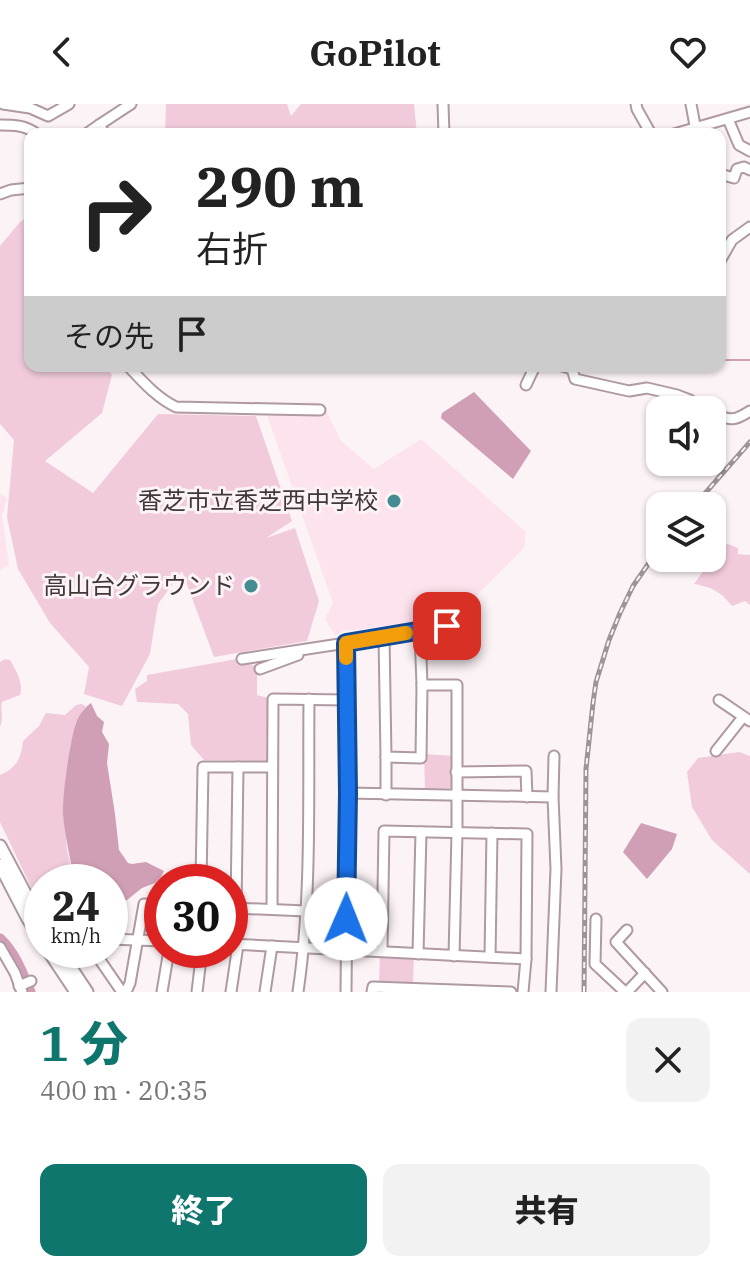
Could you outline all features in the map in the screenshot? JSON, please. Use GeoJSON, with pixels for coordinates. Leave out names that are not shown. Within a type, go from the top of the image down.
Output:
{"type":"FeatureCollection","features":[{"type":"Feature","properties":{"kind":"main road"},"geometry":{"type":"LineString","coordinates":[[0,846],[24,891]]}},
{"type":"Feature","properties":{"kind":"main road"},"geometry":{"type":"LineString","coordinates":[[0,865],[24,911]]}},
{"type":"Feature","properties":{"kind":"main road"},"geometry":{"type":"LineString","coordinates":[[60,968],[76,992]]}},
{"type":"Feature","properties":{"kind":"main road"},"geometry":{"type":"LineString","coordinates":[[71,968],[87,992]]}},
{"type":"Feature","properties":{"kind":"street"},"geometry":{"type":"LineString","coordinates":[[3,104],[29,106],[48,116],[69,104]]}},
{"type":"Feature","properties":{"kind":"street"},"geometry":{"type":"LineString","coordinates":[[443,104],[444,128]]}},
{"type":"Feature","properties":{"kind":"street"},"geometry":{"type":"LineString","coordinates":[[636,104],[648,128]]}},
{"type":"Feature","properties":{"kind":"street"},"geometry":{"type":"LineString","coordinates":[[691,104],[695,128]]}},
{"type":"Feature","properties":{"kind":"street"},"geometry":{"type":"LineString","coordinates":[[104,128],[126,105]]}},
{"type":"Feature","properties":{"kind":"street"},"geometry":{"type":"LineString","coordinates":[[704,128],[750,112]]}},
{"type":"Feature","properties":{"kind":"street"},"geometry":{"type":"LineString","coordinates":[[728,119],[739,145],[750,151]]}},
{"type":"Feature","properties":{"kind":"street"},"geometry":{"type":"LineString","coordinates":[[0,125],[28,128]]}},
{"type":"Feature","properties":{"kind":"street"},"geometry":{"type":"LineString","coordinates":[[726,176],[734,178],[737,169],[744,167],[750,170]]}},
{"type":"Feature","properties":{"kind":"street"},"geometry":{"type":"LineString","coordinates":[[0,194],[24,189]]}},
{"type":"Feature","properties":{"kind":"street"},"geometry":{"type":"LineString","coordinates":[[726,250],[732,240],[750,227]]}},
{"type":"Feature","properties":{"kind":"street"},"geometry":{"type":"LineString","coordinates":[[134,372],[173,406],[320,410]]}},
{"type":"Feature","properties":{"kind":"street"},"geometry":{"type":"LineString","coordinates":[[526,385],[532,372]]}},
{"type":"Feature","properties":{"kind":"street"},"geometry":{"type":"LineString","coordinates":[[573,372],[575,379],[629,391],[647,388],[680,396]]}},
{"type":"Feature","properties":{"kind":"street"},"geometry":{"type":"LineString","coordinates":[[726,419],[735,419],[750,411]]}},
{"type":"Feature","properties":{"kind":"street"},"geometry":{"type":"LineString","coordinates":[[242,659],[447,626],[446,651]]}},
{"type":"Feature","properties":{"kind":"street"},"geometry":{"type":"LineString","coordinates":[[386,757],[421,758],[420,631]]}},
{"type":"Feature","properties":{"kind":"street"},"geometry":{"type":"LineString","coordinates":[[384,636],[386,795]]}},
{"type":"Feature","properties":{"kind":"street"},"geometry":{"type":"LineString","coordinates":[[346,643],[346,992]]}},
{"type":"Feature","properties":{"kind":"street"},"geometry":{"type":"LineString","coordinates":[[260,669],[318,647]]}},
{"type":"Feature","properties":{"kind":"street"},"geometry":{"type":"LineString","coordinates":[[422,685],[457,685],[454,956]]}},
{"type":"Feature","properties":{"kind":"street"},"geometry":{"type":"LineString","coordinates":[[272,909],[273,699],[347,700]]}},
{"type":"Feature","properties":{"kind":"street"},"geometry":{"type":"LineString","coordinates":[[298,992],[306,911],[309,699]]}},
{"type":"Feature","properties":{"kind":"street"},"geometry":{"type":"LineString","coordinates":[[716,751],[747,719],[719,700]]}},
{"type":"Feature","properties":{"kind":"street"},"geometry":{"type":"LineString","coordinates":[[551,992],[556,869],[554,756]]}},
{"type":"Feature","properties":{"kind":"street"},"geometry":{"type":"LineString","coordinates":[[201,864],[203,767],[272,767]]}},
{"type":"Feature","properties":{"kind":"street"},"geometry":{"type":"LineString","coordinates":[[235,864],[238,767]]}},
{"type":"Feature","properties":{"kind":"street"},"geometry":{"type":"LineString","coordinates":[[456,772],[526,771],[527,797]]}},
{"type":"Feature","properties":{"kind":"street"},"geometry":{"type":"LineString","coordinates":[[348,793],[553,797]]}},
{"type":"Feature","properties":{"kind":"street"},"geometry":{"type":"LineString","coordinates":[[382,951],[384,831],[527,834],[523,992]]}},
{"type":"Feature","properties":{"kind":"street"},"geometry":{"type":"LineString","coordinates":[[418,954],[421,832]]}},
{"type":"Feature","properties":{"kind":"street"},"geometry":{"type":"LineString","coordinates":[[490,957],[492,833]]}},
{"type":"Feature","properties":{"kind":"street"},"geometry":{"type":"LineString","coordinates":[[124,992],[144,904]]}},
{"type":"Feature","properties":{"kind":"street"},"geometry":{"type":"LineString","coordinates":[[248,908],[306,911]]}},
{"type":"Feature","properties":{"kind":"street"},"geometry":{"type":"LineString","coordinates":[[596,919],[595,964],[626,992],[645,973]]}},
{"type":"Feature","properties":{"kind":"street"},"geometry":{"type":"LineString","coordinates":[[627,930],[616,942],[662,992]]}},
{"type":"Feature","properties":{"kind":"street"},"geometry":{"type":"LineString","coordinates":[[128,940],[144,940]]}},
{"type":"Feature","properties":{"kind":"street"},"geometry":{"type":"LineString","coordinates":[[248,945],[526,959]]}},
{"type":"Feature","properties":{"kind":"street"},"geometry":{"type":"LineString","coordinates":[[265,992],[272,946]]}},
{"type":"Feature","properties":{"kind":"street"},"geometry":{"type":"LineString","coordinates":[[0,947],[20,989],[31,981]]}},
{"type":"Feature","properties":{"kind":"street"},"geometry":{"type":"LineString","coordinates":[[106,968],[124,992]]}},
{"type":"Feature","properties":{"kind":"street"},"geometry":{"type":"LineString","coordinates":[[162,992],[166,968]]}},
{"type":"Feature","properties":{"kind":"street"},"geometry":{"type":"LineString","coordinates":[[197,992],[200,968]]}},
{"type":"Feature","properties":{"kind":"street"},"geometry":{"type":"LineString","coordinates":[[231,992],[233,968]]}},
{"type":"Feature","properties":{"kind":"street"},"geometry":{"type":"LineString","coordinates":[[372,992],[373,987],[511,992]]}},
{"type":"Feature","properties":{"kind":"shaded area"},"geometry":{"type":"Polygon","coordinates":[[[166,104],[287,104],[291,116],[301,104],[414,104],[416,128],[165,128],[166,104]]]}},
{"type":"Feature","properties":{"kind":"shaded area"},"geometry":{"type":"Polygon","coordinates":[[[24,219],[24,372],[110,372],[112,375],[102,413],[45,461],[93,493],[158,414],[256,416],[292,521],[266,538],[295,528],[319,601],[307,641],[214,657],[182,571],[158,604],[150,654],[122,706],[84,694],[89,667],[50,623],[18,569],[7,517],[14,440],[0,424],[0,246],[24,219]]]}},
{"type":"Feature","properties":{"kind":"shaded area"},"geometry":{"type":"Polygon","coordinates":[[[474,392],[531,451],[513,479],[441,418],[442,413],[474,392]]]}},
{"type":"Feature","properties":{"kind":"shaded area","name":"香芝市立香芝西中学校"},"geometry":{"type":"Polygon","coordinates":[[[316,402],[325,408],[341,441],[374,469],[421,439],[526,532],[524,548],[454,618],[343,631],[335,636],[325,619],[333,603],[263,404],[316,402]]]}},
{"type":"Feature","properties":{"kind":"shaded area"},"geometry":{"type":"Polygon","coordinates":[[[0,494],[7,498],[2,516],[9,565],[0,570],[0,494]]]}},
{"type":"Feature","properties":{"kind":"shaded area"},"geometry":{"type":"Polygon","coordinates":[[[726,545],[738,548],[738,554],[750,555],[750,605],[745,601],[732,606],[716,591],[694,584],[703,572],[726,572],[726,545]]]}},
{"type":"Feature","properties":{"kind":"shaded area"},"geometry":{"type":"Polygon","coordinates":[[[237,659],[257,667],[257,695],[268,698],[267,761],[204,760],[191,745],[188,714],[178,704],[137,702],[135,689],[147,681],[147,675],[237,659]]]}},
{"type":"Feature","properties":{"kind":"shaded area"},"geometry":{"type":"Polygon","coordinates":[[[10,660],[15,668],[21,691],[20,695],[2,702],[0,727],[0,662],[10,660]]]}},
{"type":"Feature","properties":{"kind":"shaded area"},"geometry":{"type":"Polygon","coordinates":[[[91,703],[104,722],[102,732],[109,744],[107,763],[119,850],[128,863],[150,864],[144,864],[144,887],[128,899],[128,864],[71,864],[63,815],[65,782],[76,723],[91,703]]]}},
{"type":"Feature","properties":{"kind":"shaded area"},"geometry":{"type":"Polygon","coordinates":[[[76,705],[86,706],[76,722],[70,747],[63,810],[70,864],[24,864],[24,872],[0,822],[0,775],[17,762],[23,741],[39,726],[46,713],[65,715],[76,705]]]}},
{"type":"Feature","properties":{"kind":"shaded area"},"geometry":{"type":"Polygon","coordinates":[[[739,752],[750,756],[750,874],[712,840],[692,807],[687,772],[698,758],[739,752]]]}},
{"type":"Feature","properties":{"kind":"shaded area"},"geometry":{"type":"Polygon","coordinates":[[[424,754],[455,756],[454,788],[425,789],[424,754]]]}},
{"type":"Feature","properties":{"kind":"shaded area"},"geometry":{"type":"Polygon","coordinates":[[[641,823],[677,834],[672,849],[647,879],[623,852],[641,823]]]}},
{"type":"Feature","properties":{"kind":"shaded area"},"geometry":{"type":"Polygon","coordinates":[[[380,953],[414,955],[413,982],[379,982],[380,953]]]}},
{"type":"Feature","properties":{"kind":"waterway"},"geometry":{"type":"LineString","coordinates":[[726,360],[750,360]]}},
{"type":"Feature","properties":{"kind":"waterway"},"geometry":{"type":"LineString","coordinates":[[0,939],[14,957],[30,992]]}},
{"type":"Feature","properties":{"kind":"railway"},"geometry":{"type":"LineString","coordinates":[[706,492],[750,442]]}},
{"type":"Feature","properties":{"kind":"railway"},"geometry":{"type":"LineString","coordinates":[[584,992],[586,769],[596,682],[620,613],[646,567]]}},
{"type":"Feature","properties":{"kind":"slow traffic"},"geometry":{"type":"LineString","coordinates":[[346,658],[346,643],[406,633]]}},
{"type":"Feature","properties":{"kind":"place","name":"香芝市立香芝西中学校"},"geometry":{"type":"Point","coordinates":[394,501]}},
{"type":"Feature","properties":{"kind":"place","name":"高山台グラウンド"},"geometry":{"type":"Point","coordinates":[251,586]}},
{"type":"Feature","properties":{"kind":"route"},"geometry":{"type":"LineString","coordinates":[[346,919],[346,643],[447,626]]}}]}
